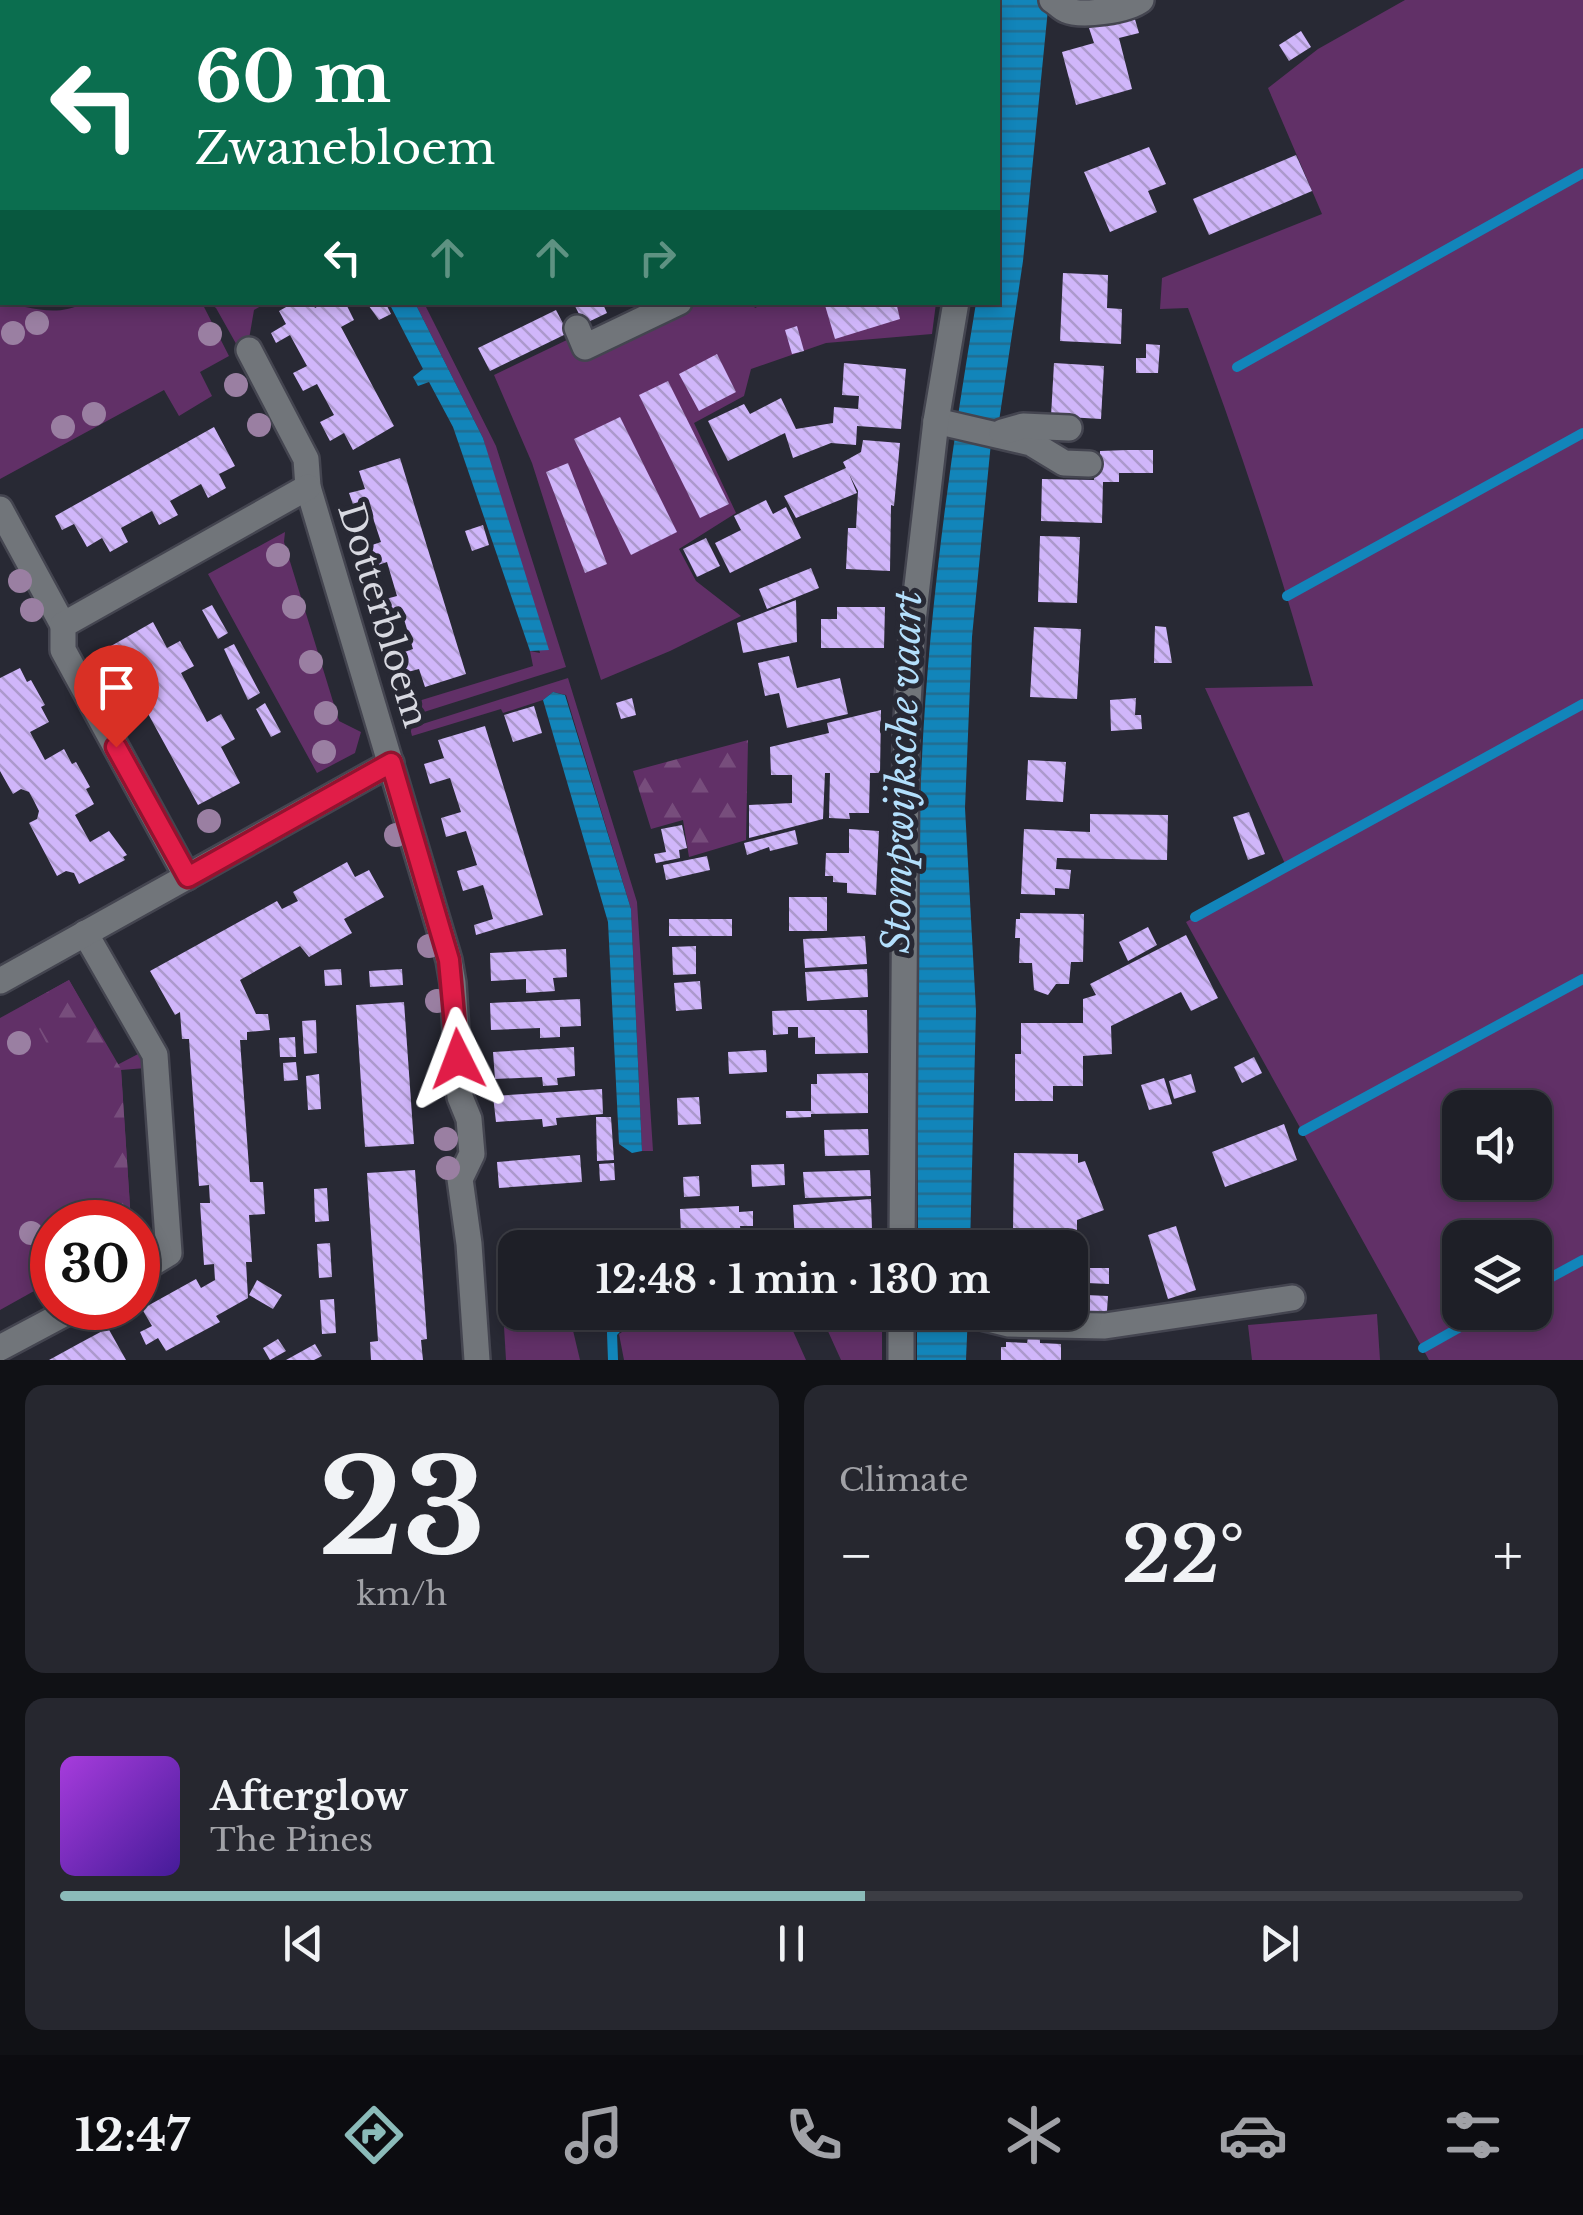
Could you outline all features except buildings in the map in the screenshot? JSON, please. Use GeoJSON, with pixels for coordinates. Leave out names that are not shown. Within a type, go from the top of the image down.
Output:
{"type":"FeatureCollection","features":[{"type":"Feature","properties":{"kind":"street"},"geometry":{"type":"LineString","coordinates":[[1052,0],[1068,11],[1131,8],[1141,0]]}},
{"type":"Feature","properties":{"kind":"street"},"geometry":{"type":"LineString","coordinates":[[576,328],[585,347],[673,305]]}},
{"type":"Feature","properties":{"kind":"street"},"geometry":{"type":"LineString","coordinates":[[902,1230],[906,735],[918,560],[944,422],[956,305]]}},
{"type":"Feature","properties":{"kind":"street","name":"Dotterbloem"},"geometry":{"type":"LineString","coordinates":[[249,350],[306,459],[308,487],[454,983],[460,1097],[469,1120],[472,1154],[460,1180],[478,1360]]}},
{"type":"Feature","properties":{"kind":"street"},"geometry":{"type":"LineString","coordinates":[[944,422],[1031,444],[1064,463],[1089,464]]}},
{"type":"Feature","properties":{"kind":"street"},"geometry":{"type":"LineString","coordinates":[[998,433],[1023,426],[1068,428]]}},
{"type":"Feature","properties":{"kind":"street","name":"Dotterbloem"},"geometry":{"type":"LineString","coordinates":[[63,626],[308,487]]}},
{"type":"Feature","properties":{"kind":"street"},"geometry":{"type":"LineString","coordinates":[[0,509],[63,626],[63,650],[188,877]]}},
{"type":"Feature","properties":{"kind":"street"},"geometry":{"type":"LineString","coordinates":[[0,981],[391,763]]}},
{"type":"Feature","properties":{"kind":"street"},"geometry":{"type":"LineString","coordinates":[[85,933],[155,1055],[168,1253],[160,1258]]}},
{"type":"Feature","properties":{"kind":"street"},"geometry":{"type":"LineString","coordinates":[[1088,1326],[1292,1298]]}},
{"type":"Feature","properties":{"kind":"street"},"geometry":{"type":"LineString","coordinates":[[0,1348],[34,1330]]}},
{"type":"Feature","properties":{"kind":"street"},"geometry":{"type":"LineString","coordinates":[[901,1330],[901,1360]]}},
{"type":"Feature","properties":{"kind":"green space"},"geometry":{"type":"Polygon","coordinates":[[[1405,0],[1583,0],[1583,1360],[1429,1360],[1186,922],[1286,866],[1205,688],[1313,686],[1239,448],[1188,308],[1160,309],[1162,278],[1322,214],[1268,88],[1318,49],[1405,0]]]}},
{"type":"Feature","properties":{"kind":"green space"},"geometry":{"type":"Polygon","coordinates":[[[0,305],[52,311],[79,305],[203,305],[229,356],[200,372],[212,396],[179,416],[164,390],[0,479],[0,305]]]}},
{"type":"Feature","properties":{"kind":"green space"},"geometry":{"type":"Polygon","coordinates":[[[212,305],[263,305],[254,310],[248,345],[239,349],[212,305]]]}},
{"type":"Feature","properties":{"kind":"green space"},"geometry":{"type":"Polygon","coordinates":[[[416,305],[425,305],[496,446],[566,667],[405,718],[402,706],[533,666],[530,651],[540,653],[483,438],[416,305]]]}},
{"type":"Feature","properties":{"kind":"green space"},"geometry":{"type":"Polygon","coordinates":[[[693,305],[936,305],[932,334],[826,343],[751,369],[744,396],[694,423],[736,513],[679,549],[696,581],[741,616],[601,680],[532,463],[494,375],[571,338],[581,357],[693,305]]]}},
{"type":"Feature","properties":{"kind":"green space"},"geometry":{"type":"Polygon","coordinates":[[[285,532],[284,542],[339,721],[361,732],[355,753],[317,773],[208,574],[285,532]]]}},
{"type":"Feature","properties":{"kind":"green space"},"geometry":{"type":"Polygon","coordinates":[[[568,678],[637,902],[653,1151],[642,1151],[631,909],[566,695],[553,692],[543,700],[503,713],[501,709],[412,736],[410,728],[568,678]]]}},
{"type":"Feature","properties":{"kind":"green space"},"geometry":{"type":"Polygon","coordinates":[[[748,740],[746,840],[689,857],[683,820],[651,829],[633,771],[748,740]]]}},
{"type":"Feature","properties":{"kind":"green space"},"geometry":{"type":"Polygon","coordinates":[[[69,980],[117,1065],[140,1053],[146,1068],[121,1070],[130,1200],[30,1200],[30,1293],[0,1310],[0,1018],[69,980]]]}},
{"type":"Feature","properties":{"kind":"green space"},"geometry":{"type":"Polygon","coordinates":[[[69,980],[121,1069],[130,1200],[111,1200],[112,1133],[102,1074],[72,1037],[47,1044],[26,1004],[69,980]]]}},
{"type":"Feature","properties":{"kind":"green space"},"geometry":{"type":"Polygon","coordinates":[[[1377,1314],[1380,1360],[1252,1360],[1248,1325],[1377,1314]]]}},
{"type":"Feature","properties":{"kind":"green space"},"geometry":{"type":"Polygon","coordinates":[[[504,1330],[573,1330],[580,1360],[506,1360],[504,1330]]]}},
{"type":"Feature","properties":{"kind":"green space"},"geometry":{"type":"Polygon","coordinates":[[[625,1330],[792,1330],[806,1360],[624,1360],[619,1334],[625,1330]]]}},
{"type":"Feature","properties":{"kind":"green space"},"geometry":{"type":"Polygon","coordinates":[[[827,1330],[882,1330],[882,1360],[841,1360],[827,1330]]]}},
{"type":"Feature","properties":{"kind":"water"},"geometry":{"type":"Polygon","coordinates":[[[1000,0],[1041,0],[1048,9],[1023,261],[999,421],[993,422],[972,637],[965,808],[976,1011],[970,1230],[918,1230],[920,807],[939,554],[976,305],[1000,305],[1000,0]]]}},
{"type":"Feature","properties":{"kind":"water"},"geometry":{"type":"Polygon","coordinates":[[[390,305],[416,305],[483,438],[549,650],[530,651],[453,427],[429,382],[418,386],[413,377],[423,369],[390,305]]]}},
{"type":"Feature","properties":{"kind":"water"},"geometry":{"type":"Polygon","coordinates":[[[553,692],[565,695],[631,909],[642,1151],[632,1153],[619,1144],[608,922],[543,700],[553,692]]]}},
{"type":"Feature","properties":{"kind":"water"},"geometry":{"type":"Polygon","coordinates":[[[917,1330],[967,1330],[966,1360],[917,1360],[917,1330]]]}},
{"type":"Feature","properties":{"kind":"waterway"},"geometry":{"type":"LineString","coordinates":[[1237,367],[1583,173]]}},
{"type":"Feature","properties":{"kind":"waterway"},"geometry":{"type":"LineString","coordinates":[[1287,596],[1583,433]]}},
{"type":"Feature","properties":{"kind":"waterway"},"geometry":{"type":"LineString","coordinates":[[1195,917],[1583,704]]}},
{"type":"Feature","properties":{"kind":"waterway"},"geometry":{"type":"LineString","coordinates":[[1303,1131],[1583,979]]}},
{"type":"Feature","properties":{"kind":"waterway"},"geometry":{"type":"LineString","coordinates":[[1552,1277],[1583,1260]]}},
{"type":"Feature","properties":{"kind":"waterway"},"geometry":{"type":"LineString","coordinates":[[613,1360],[615,1330]]}},
{"type":"Feature","properties":{"kind":"waterway"},"geometry":{"type":"LineString","coordinates":[[1423,1348],[1455,1330]]}},
{"type":"Feature","properties":{"kind":"route"},"geometry":{"type":"LineString","coordinates":[[116,747],[188,877],[391,763],[449,960],[458,1059]]}},
{"type":"Feature","properties":{"kind":"water label","name":"Stompwijksche vaart"},"geometry":{"type":"Point","coordinates":[902,772]}}]}
